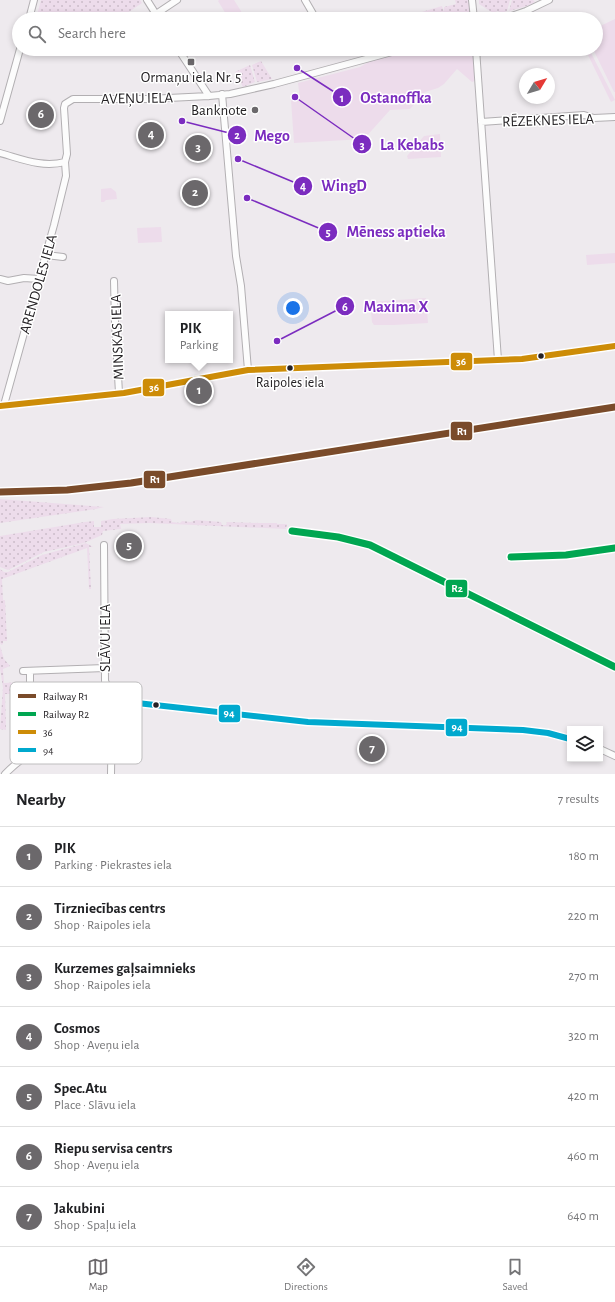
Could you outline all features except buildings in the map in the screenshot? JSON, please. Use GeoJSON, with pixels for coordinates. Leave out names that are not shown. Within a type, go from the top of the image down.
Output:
{"type":"FeatureCollection","features":[{"type":"Feature","properties":{"kind":"street"},"geometry":{"type":"LineString","coordinates":[[31,12],[34,0]]}},
{"type":"Feature","properties":{"kind":"street"},"geometry":{"type":"LineString","coordinates":[[147,0],[154,12]]}},
{"type":"Feature","properties":{"kind":"street"},"geometry":{"type":"LineString","coordinates":[[162,12],[177,0]]}},
{"type":"Feature","properties":{"kind":"street"},"geometry":{"type":"LineString","coordinates":[[305,0],[312,12]]}},
{"type":"Feature","properties":{"kind":"street"},"geometry":{"type":"LineString","coordinates":[[472,0],[473,12]]}},
{"type":"Feature","properties":{"kind":"street"},"geometry":{"type":"LineString","coordinates":[[523,12],[549,0]]}},
{"type":"Feature","properties":{"kind":"street"},"geometry":{"type":"LineString","coordinates":[[0,121],[18,56]]}},
{"type":"Feature","properties":{"kind":"street"},"geometry":{"type":"LineString","coordinates":[[183,56],[209,96]]}},
{"type":"Feature","properties":{"kind":"street","name":"AVEŅU IELA"},"geometry":{"type":"LineString","coordinates":[[65,162],[67,154],[64,108],[65,104],[73,99],[119,100],[209,96],[246,91],[376,56]]}},
{"type":"Feature","properties":{"kind":"street"},"geometry":{"type":"LineString","coordinates":[[476,56],[498,360]]}},
{"type":"Feature","properties":{"kind":"street"},"geometry":{"type":"LineString","coordinates":[[222,94],[236,256],[241,286],[248,370]]}},
{"type":"Feature","properties":{"kind":"street","name":"RĒZEKNES IELA"},"geometry":{"type":"LineString","coordinates":[[481,122],[584,115],[594,118],[615,117]]}},
{"type":"Feature","properties":{"kind":"street"},"geometry":{"type":"LineString","coordinates":[[0,153],[43,164],[51,165],[65,162]]}},
{"type":"Feature","properties":{"kind":"street","name":"ARENDOLES IELA"},"geometry":{"type":"LineString","coordinates":[[2,406],[46,255],[66,176],[65,162]]}},
{"type":"Feature","properties":{"kind":"street"},"geometry":{"type":"LineString","coordinates":[[46,255],[64,257]]}},
{"type":"Feature","properties":{"kind":"street"},"geometry":{"type":"LineString","coordinates":[[0,279],[8,281],[24,278],[39,279]]}},
{"type":"Feature","properties":{"kind":"street","name":"MINSKAS IELA"},"geometry":{"type":"LineString","coordinates":[[114,281],[119,393]]}},
{"type":"Feature","properties":{"kind":"street"},"geometry":{"type":"LineString","coordinates":[[2,406],[119,393],[248,370],[498,360],[547,356],[615,346]]}},
{"type":"Feature","properties":{"kind":"street","name":"SLĀVU IELA"},"geometry":{"type":"LineString","coordinates":[[104,545],[106,682]]}},
{"type":"Feature","properties":{"kind":"street"},"geometry":{"type":"LineString","coordinates":[[23,671],[105,668]]}},
{"type":"Feature","properties":{"kind":"street"},"geometry":{"type":"LineString","coordinates":[[30,671],[30,682]]}},
{"type":"Feature","properties":{"kind":"street"},"geometry":{"type":"LineString","coordinates":[[142,704],[308,722],[523,730],[548,733],[567,738]]}},
{"type":"Feature","properties":{"kind":"street"},"geometry":{"type":"LineString","coordinates":[[603,750],[615,756]]}},
{"type":"Feature","properties":{"kind":"street"},"geometry":{"type":"LineString","coordinates":[[4,774],[15,764]]}},
{"type":"Feature","properties":{"kind":"street"},"geometry":{"type":"LineString","coordinates":[[111,764],[111,774]]}},
{"type":"Feature","properties":{"kind":"shaded area"},"geometry":{"type":"Polygon","coordinates":[[[41,0],[140,0],[142,3],[129,12],[38,12],[41,0]]]}},
{"type":"Feature","properties":{"kind":"shaded area"},"geometry":{"type":"Polygon","coordinates":[[[234,0],[242,12],[225,12],[218,1],[234,0]]]}},
{"type":"Feature","properties":{"kind":"shaded area"},"geometry":{"type":"Polygon","coordinates":[[[455,0],[469,0],[470,12],[444,12],[444,7],[456,4],[455,0]]]}},
{"type":"Feature","properties":{"kind":"shaded area"},"geometry":{"type":"Polygon","coordinates":[[[479,0],[510,0],[507,11],[505,12],[491,12],[479,4],[479,0]]]}},
{"type":"Feature","properties":{"kind":"shaded area"},"geometry":{"type":"Polygon","coordinates":[[[512,0],[533,0],[535,2],[509,11],[512,0]]]}},
{"type":"Feature","properties":{"kind":"shaded area"},"geometry":{"type":"Polygon","coordinates":[[[442,6],[444,12],[422,12],[442,6]]]}},
{"type":"Feature","properties":{"kind":"shaded area"},"geometry":{"type":"Polygon","coordinates":[[[615,19],[615,92],[596,56],[603,56],[603,25],[615,19]]]}},
{"type":"Feature","properties":{"kind":"shaded area"},"geometry":{"type":"Polygon","coordinates":[[[388,56],[473,56],[475,81],[472,82],[457,69],[444,84],[438,88],[425,92],[410,109],[390,110],[364,139],[294,143],[291,100],[300,99],[298,83],[360,67],[370,61],[388,56]]]}},
{"type":"Feature","properties":{"kind":"shaded area"},"geometry":{"type":"Polygon","coordinates":[[[588,56],[593,56],[615,100],[611,102],[588,56]]]}},
{"type":"Feature","properties":{"kind":"shaded area"},"geometry":{"type":"Polygon","coordinates":[[[261,61],[272,79],[257,82],[252,65],[261,61]]]}},
{"type":"Feature","properties":{"kind":"shaded area"},"geometry":{"type":"Polygon","coordinates":[[[250,65],[255,82],[243,87],[235,72],[250,65]]]}},
{"type":"Feature","properties":{"kind":"shaded area"},"geometry":{"type":"Polygon","coordinates":[[[440,134],[441,157],[408,159],[407,156],[424,136],[440,134]]]}},
{"type":"Feature","properties":{"kind":"shaded area"},"geometry":{"type":"Polygon","coordinates":[[[111,188],[116,192],[117,199],[101,202],[101,189],[111,188]]]}},
{"type":"Feature","properties":{"kind":"shaded area"},"geometry":{"type":"Polygon","coordinates":[[[161,227],[162,242],[138,243],[137,228],[161,227]]]}},
{"type":"Feature","properties":{"kind":"shaded area"},"geometry":{"type":"Polygon","coordinates":[[[615,253],[615,263],[587,265],[586,255],[615,253]]]}},
{"type":"Feature","properties":{"kind":"shaded area"},"geometry":{"type":"Polygon","coordinates":[[[426,298],[428,323],[374,325],[372,322],[370,302],[426,298]]]}},
{"type":"Feature","properties":{"kind":"shaded area"},"geometry":{"type":"Polygon","coordinates":[[[0,499],[104,507],[0,523],[0,499]]]}},
{"type":"Feature","properties":{"kind":"shaded area"},"geometry":{"type":"Polygon","coordinates":[[[151,517],[171,519],[172,522],[180,523],[182,521],[191,522],[196,520],[221,522],[222,525],[226,525],[227,522],[287,524],[286,529],[149,523],[120,524],[121,529],[103,531],[102,535],[84,543],[44,552],[8,570],[0,567],[0,536],[94,521],[94,527],[101,527],[101,521],[151,517]]]}},
{"type":"Feature","properties":{"kind":"shaded area"},"geometry":{"type":"Polygon","coordinates":[[[86,543],[93,547],[89,547],[91,589],[89,589],[87,548],[2,579],[3,600],[5,600],[7,641],[3,641],[3,644],[1,645],[0,569],[4,572],[8,572],[42,555],[86,543]]]}},
{"type":"Feature","properties":{"kind":"shaded area"},"geometry":{"type":"Polygon","coordinates":[[[0,646],[4,659],[10,666],[3,669],[4,683],[10,683],[10,694],[5,694],[6,730],[0,729],[3,688],[0,668],[0,646]]]}},
{"type":"Feature","properties":{"kind":"rail line","name":"R1"},"geometry":{"type":"LineString","coordinates":[[0,492],[67,490],[131,483],[615,407]]}},
{"type":"Feature","properties":{"kind":"rail line","name":"R2"},"geometry":{"type":"LineString","coordinates":[[292,531],[338,537],[370,545],[615,667]]}},
{"type":"Feature","properties":{"kind":"rail line","name":"R2"},"geometry":{"type":"LineString","coordinates":[[511,557],[566,555],[615,548]]}},
{"type":"Feature","properties":{"kind":"transit line","name":"36"},"geometry":{"type":"LineString","coordinates":[[0,406],[124,393],[248,370],[522,359],[615,346]]}},
{"type":"Feature","properties":{"kind":"transit line","name":"94"},"geometry":{"type":"LineString","coordinates":[[142,703],[308,722],[523,730],[548,733],[567,738]]}},
{"type":"Feature","properties":{"kind":"place","name":"Ormaņu iela Nr. 5"},"geometry":{"type":"Point","coordinates":[191,62]}},
{"type":"Feature","properties":{"kind":"place","name":"Ostanoffka"},"geometry":{"type":"Point","coordinates":[297,68]}},
{"type":"Feature","properties":{"kind":"place","name":"La Kebabs"},"geometry":{"type":"Point","coordinates":[295,97]}},
{"type":"Feature","properties":{"kind":"place","name":"Banknote"},"geometry":{"type":"Point","coordinates":[255,110]}},
{"type":"Feature","properties":{"kind":"place","name":"Riepu servisa centrs"},"geometry":{"type":"Point","coordinates":[41,115]}},
{"type":"Feature","properties":{"kind":"place","name":"Mego"},"geometry":{"type":"Point","coordinates":[182,121]}},
{"type":"Feature","properties":{"kind":"place","name":"Cosmos"},"geometry":{"type":"Point","coordinates":[151,135]}},
{"type":"Feature","properties":{"kind":"place","name":"Kurzemes gaļsaimnieks"},"geometry":{"type":"Point","coordinates":[198,148]}},
{"type":"Feature","properties":{"kind":"place","name":"WingD"},"geometry":{"type":"Point","coordinates":[238,159]}},
{"type":"Feature","properties":{"kind":"place","name":"Tirzniecības centrs"},"geometry":{"type":"Point","coordinates":[195,193]}},
{"type":"Feature","properties":{"kind":"place","name":"Mēness aptieka"},"geometry":{"type":"Point","coordinates":[247,198]}},
{"type":"Feature","properties":{"kind":"place","name":"Maxima X"},"geometry":{"type":"Point","coordinates":[277,341]}},
{"type":"Feature","properties":{"kind":"place","name":"Raipoles iela"},"geometry":{"type":"Point","coordinates":[290,368]}},
{"type":"Feature","properties":{"kind":"place","name":"PIK"},"geometry":{"type":"Point","coordinates":[199,391]}},
{"type":"Feature","properties":{"kind":"place","name":"Spec.Atu"},"geometry":{"type":"Point","coordinates":[129,546]}},
{"type":"Feature","properties":{"kind":"place","name":"Jakubini"},"geometry":{"type":"Point","coordinates":[372,749]}}]}
